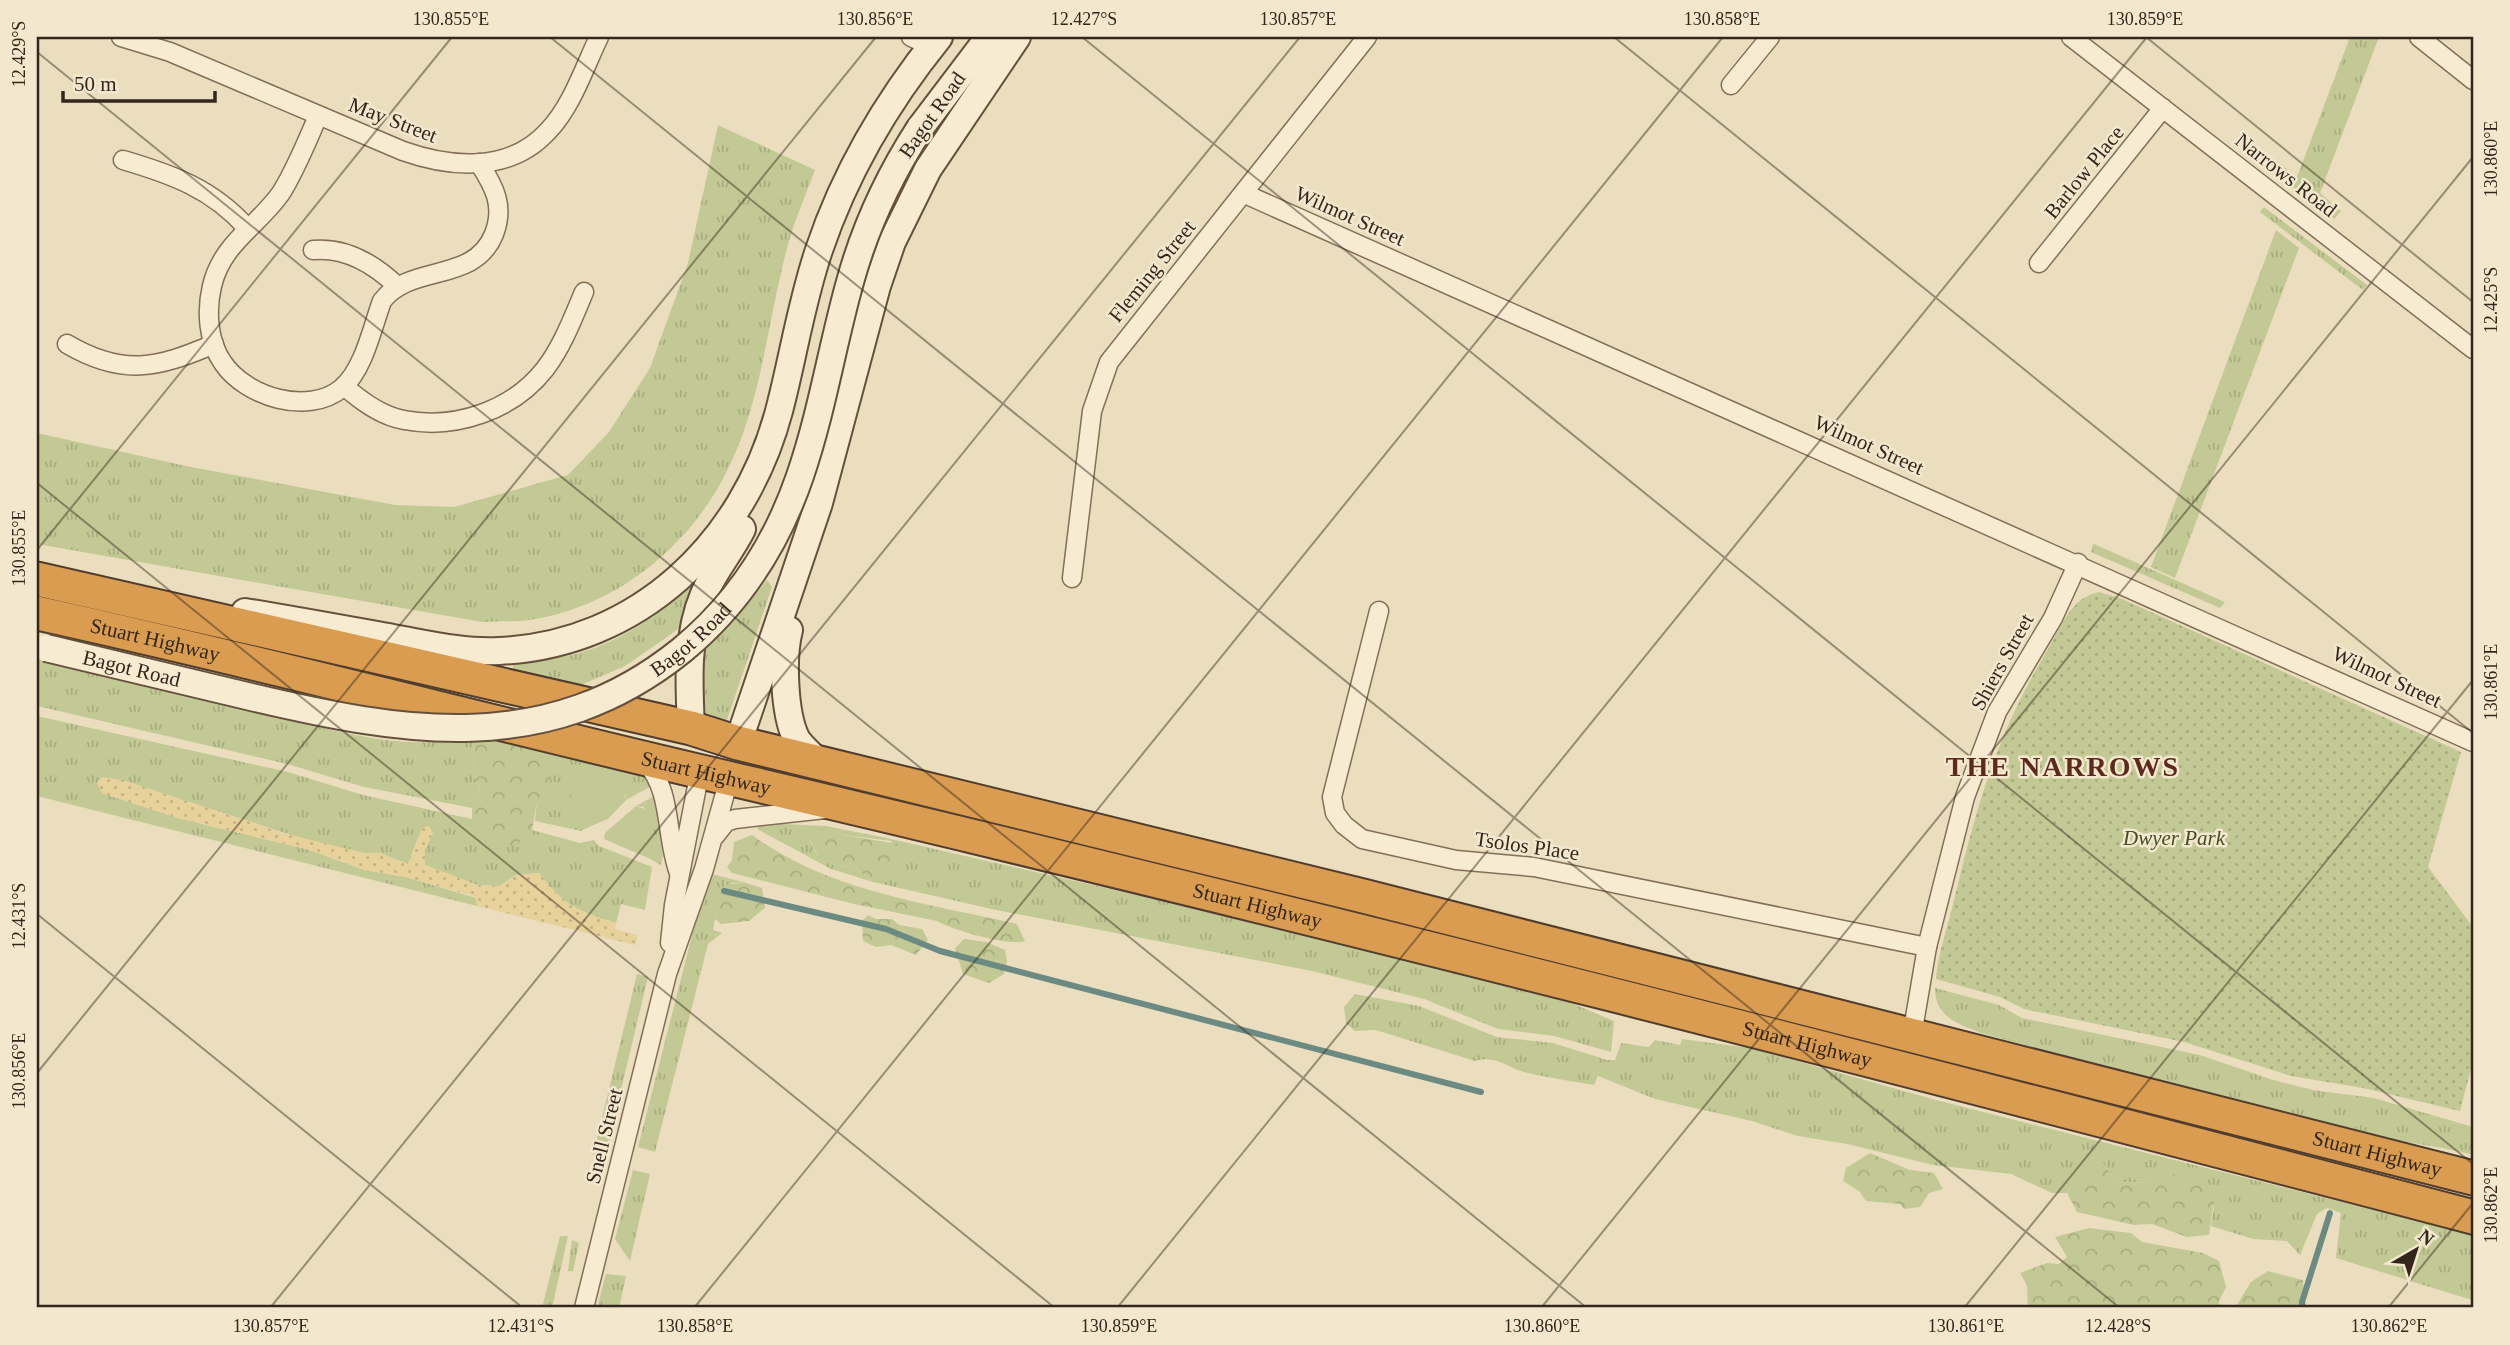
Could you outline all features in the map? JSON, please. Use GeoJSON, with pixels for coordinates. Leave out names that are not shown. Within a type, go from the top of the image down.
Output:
{"type":"FeatureCollection","features":[{"type":"Feature","properties":{"kind":"highway","name":"Stuart Highway"},"geometry":{"type":"LineString","coordinates":[[37,579],[691,728],[738,743],[1363,896],[2473,1178]]}},
{"type":"Feature","properties":{"kind":"highway","name":"Stuart Highway"},"geometry":{"type":"LineString","coordinates":[[37,613],[228,655],[642,756],[1905,1069],[2473,1217]]}},
{"type":"Feature","properties":{"kind":"highway"},"geometry":{"type":"LineString","coordinates":[[691,728],[714,775],[738,743]]}},
{"type":"Feature","properties":{"kind":"main road","name":"Bagot Road"},"geometry":{"type":"LineString","coordinates":[[41,647],[323,714],[415,729],[481,730],[541,720],[577,709],[633,684],[667,662],[718,618],[741,590],[771,542],[803,465],[850,282],[869,225],[889,180],[920,128],[989,37]]}},
{"type":"Feature","properties":{"kind":"main road","name":"Bagot Road"},"geometry":{"type":"LineString","coordinates":[[738,743],[819,503],[877,286],[909,205],[949,135],[1017,37]]}},
{"type":"Feature","properties":{"kind":"main road","name":"Bagot Road"},"geometry":{"type":"LineString","coordinates":[[91,591],[202,605],[452,648],[499,651],[541,646],[604,627],[664,593],[713,545],[750,489],[779,413],[805,295],[831,217],[875,129],[927,40]]}},
{"type":"Feature","properties":{"kind":"main road"},"geometry":{"type":"LineString","coordinates":[[818,762],[797,739],[792,724],[785,652],[842,442],[852,382]]}},
{"type":"Feature","properties":{"kind":"main road"},"geometry":{"type":"LineString","coordinates":[[691,728],[689,665],[699,608],[772,468],[777,450],[779,413]]}},
{"type":"Feature","properties":{"kind":"street","name":"May Street"},"geometry":{"type":"LineString","coordinates":[[121,37],[170,52],[427,160],[454,164],[479,163],[524,150],[550,130],[568,102],[599,37]]}},
{"type":"Feature","properties":{"kind":"street","name":"Fleming Street"},"geometry":{"type":"LineString","coordinates":[[1072,578],[1092,411],[1106,369],[1124,341],[1245,194],[1367,37]]}},
{"type":"Feature","properties":{"kind":"street"},"geometry":{"type":"LineString","coordinates":[[1731,85],[1770,37]]}},
{"type":"Feature","properties":{"kind":"street","name":"Narrows Road"},"geometry":{"type":"LineString","coordinates":[[2071,37],[2473,349]]}},
{"type":"Feature","properties":{"kind":"street"},"geometry":{"type":"LineString","coordinates":[[2419,37],[2473,80]]}},
{"type":"Feature","properties":{"kind":"street","name":"Barlow Place"},"geometry":{"type":"LineString","coordinates":[[2039,263],[2163,108]]}},
{"type":"Feature","properties":{"kind":"street"},"geometry":{"type":"LineString","coordinates":[[318,116],[281,192],[227,250],[212,286],[209,309],[214,345],[223,364],[238,379],[271,396],[312,401],[328,397],[344,386],[352,377],[382,301],[397,286],[471,263],[489,244],[497,223],[499,202],[495,189],[479,163]]}},
{"type":"Feature","properties":{"kind":"street"},"geometry":{"type":"LineString","coordinates":[[123,160],[188,182],[223,205],[247,228]]}},
{"type":"Feature","properties":{"kind":"street","name":"Wilmot Street"},"geometry":{"type":"LineString","coordinates":[[1245,194],[2078,563],[2473,742]]}},
{"type":"Feature","properties":{"kind":"street"},"geometry":{"type":"LineString","coordinates":[[313,250],[347,253],[383,273],[397,286]]}},
{"type":"Feature","properties":{"kind":"street"},"geometry":{"type":"LineString","coordinates":[[344,386],[377,410],[404,421],[437,422],[492,411],[520,395],[546,368],[584,292]]}},
{"type":"Feature","properties":{"kind":"street"},"geometry":{"type":"LineString","coordinates":[[67,344],[96,359],[132,367],[166,363],[214,345]]}},
{"type":"Feature","properties":{"kind":"street","name":"Shiers Street"},"geometry":{"type":"LineString","coordinates":[[1905,1069],[1927,947],[1965,797],[1997,712],[2053,618],[2078,563]]}},
{"type":"Feature","properties":{"kind":"street","name":"Tsolos Place"},"geometry":{"type":"LineString","coordinates":[[1379,611],[1332,797],[1335,813],[1344,825],[1362,839],[1456,860],[1534,867],[1927,947]]}},
{"type":"Feature","properties":{"kind":"street"},"geometry":{"type":"LineString","coordinates":[[642,756],[657,774],[663,788],[670,846],[680,875]]}},
{"type":"Feature","properties":{"kind":"street","name":"Snell Street"},"geometry":{"type":"LineString","coordinates":[[584,1308],[667,974],[713,839],[714,775]]}},
{"type":"Feature","properties":{"kind":"street","name":"Snell Street"},"geometry":{"type":"LineString","coordinates":[[667,974],[680,875],[714,775]]}},
{"type":"Feature","properties":{"kind":"street"},"geometry":{"type":"LineString","coordinates":[[713,839],[719,829],[735,819],[819,811],[839,805]]}},
{"type":"Feature","properties":{"kind":"green space"},"geometry":{"type":"Polygon","coordinates":[[[2350,37],[2379,37],[2320,193],[2341,211],[2334,219],[2267,168],[2274,159],[2297,177],[2350,37]]]}},
{"type":"Feature","properties":{"kind":"green space"},"geometry":{"type":"Polygon","coordinates":[[[718,125],[815,170],[783,263],[750,412],[728,469],[693,523],[647,569],[620,587],[561,613],[529,620],[482,622],[37,544],[37,433],[186,466],[395,505],[454,507],[568,475],[609,432],[650,368],[688,263],[718,125]]]}},
{"type":"Feature","properties":{"kind":"green space"},"geometry":{"type":"Polygon","coordinates":[[[2264,207],[2367,285],[2363,290],[2260,212],[2264,207]]]}},
{"type":"Feature","properties":{"kind":"green space"},"geometry":{"type":"Polygon","coordinates":[[[2276,230],[2299,248],[2175,578],[2151,567],[2276,230]]]}},
{"type":"Feature","properties":{"kind":"green space"},"geometry":{"type":"Polygon","coordinates":[[[2093,544],[2225,602],[2220,608],[2091,552],[2093,544]]]}},
{"type":"Feature","properties":{"kind":"green space"},"geometry":{"type":"Polygon","coordinates":[[[704,575],[686,622],[625,666],[574,688],[513,669],[513,665],[587,651],[624,635],[674,601],[704,575]]]}},
{"type":"Feature","properties":{"kind":"green space"},"geometry":{"type":"Polygon","coordinates":[[[767,580],[772,587],[726,723],[705,714],[699,688],[702,650],[729,626],[767,580]]]}},
{"type":"Feature","properties":{"kind":"green space","name":"Dwyer Park"},"geometry":{"type":"Polygon","coordinates":[[[2099,592],[2120,598],[2461,752],[2428,867],[2473,927],[2473,1061],[2460,1111],[2363,1088],[2291,1076],[2184,1042],[2024,1009],[2000,997],[1936,979],[1941,948],[1972,829],[2002,739],[2030,680],[2068,614],[2081,600],[2099,592]]]}},
{"type":"Feature","properties":{"kind":"green space"},"geometry":{"type":"Polygon","coordinates":[[[37,656],[357,735],[415,742],[473,738],[474,775],[480,790],[472,798],[472,808],[364,787],[287,764],[37,706],[37,656]]]}},
{"type":"Feature","properties":{"kind":"green space"},"geometry":{"type":"Polygon","coordinates":[[[37,716],[288,772],[363,795],[472,819],[472,826],[479,832],[531,836],[532,830],[580,843],[594,840],[599,846],[652,867],[645,910],[621,904],[616,923],[603,919],[564,900],[539,873],[516,875],[499,886],[477,885],[425,865],[425,849],[433,833],[418,838],[408,864],[379,853],[364,853],[310,841],[183,800],[102,793],[178,818],[310,850],[364,870],[406,877],[476,898],[477,906],[37,796],[37,716]]]}},
{"type":"Feature","properties":{"kind":"green space"},"geometry":{"type":"Polygon","coordinates":[[[492,736],[532,749],[540,754],[549,771],[550,784],[538,801],[531,836],[512,846],[490,847],[472,826],[472,798],[480,790],[474,775],[473,738],[492,736]]]}},
{"type":"Feature","properties":{"kind":"green space"},"geometry":{"type":"Polygon","coordinates":[[[520,738],[638,770],[653,785],[626,800],[626,794],[578,816],[583,823],[591,826],[581,831],[535,821],[539,796],[549,784],[520,738]]]}},
{"type":"Feature","properties":{"kind":"green space"},"geometry":{"type":"Polygon","coordinates":[[[586,769],[612,778],[621,787],[626,800],[608,819],[591,826],[583,824],[579,818],[570,792],[574,772],[586,769]]]}},
{"type":"Feature","properties":{"kind":"green space"},"geometry":{"type":"Polygon","coordinates":[[[656,795],[663,855],[661,865],[648,858],[653,857],[644,807],[636,806],[656,795]]]}},
{"type":"Feature","properties":{"kind":"green space"},"geometry":{"type":"Polygon","coordinates":[[[636,806],[650,811],[653,857],[648,858],[604,839],[605,833],[636,806]]]}},
{"type":"Feature","properties":{"kind":"green space"},"geometry":{"type":"Polygon","coordinates":[[[760,823],[825,826],[882,837],[1276,927],[1562,999],[1614,1021],[1611,1052],[1554,1036],[1498,1029],[1424,999],[1312,971],[996,910],[873,882],[831,869],[757,829],[760,823]],[[827,827],[810,841],[820,860],[836,866],[854,867],[873,881],[892,841],[843,835],[827,827]]]}},
{"type":"Feature","properties":{"kind":"green space"},"geometry":{"type":"Polygon","coordinates":[[[827,826],[843,835],[905,845],[907,854],[890,879],[873,881],[854,867],[836,866],[820,860],[810,840],[827,826]]]}},
{"type":"Feature","properties":{"kind":"green space"},"geometry":{"type":"Polygon","coordinates":[[[752,835],[782,854],[846,883],[914,902],[1017,924],[1025,941],[1007,942],[981,937],[937,921],[854,904],[732,873],[727,867],[732,860],[734,842],[752,835]]]}},
{"type":"Feature","properties":{"kind":"green space"},"geometry":{"type":"Polygon","coordinates":[[[708,873],[743,882],[731,883],[717,908],[713,930],[722,933],[708,944],[655,1152],[638,1147],[708,873]]]}},
{"type":"Feature","properties":{"kind":"green space"},"geometry":{"type":"Polygon","coordinates":[[[743,882],[762,888],[765,908],[749,921],[721,924],[715,919],[716,904],[722,899],[724,885],[743,882]]]}},
{"type":"Feature","properties":{"kind":"green space"},"geometry":{"type":"Polygon","coordinates":[[[868,915],[876,919],[892,919],[899,925],[922,929],[928,940],[916,955],[891,945],[876,947],[863,941],[862,921],[868,915]]]}},
{"type":"Feature","properties":{"kind":"green space"},"geometry":{"type":"Polygon","coordinates":[[[964,939],[986,942],[1005,950],[1007,961],[1004,974],[989,983],[963,974],[955,948],[964,939]]]}},
{"type":"Feature","properties":{"kind":"green space"},"geometry":{"type":"Polygon","coordinates":[[[637,974],[648,977],[605,1157],[593,1155],[637,974]]]}},
{"type":"Feature","properties":{"kind":"green space"},"geometry":{"type":"Polygon","coordinates":[[[1935,988],[1999,1005],[2022,1018],[2200,1055],[2273,1080],[2313,1090],[2374,1098],[2473,1127],[2473,1155],[2385,1138],[2355,1129],[2333,1129],[1981,1033],[1943,1013],[1935,988]]]}},
{"type":"Feature","properties":{"kind":"green space"},"geometry":{"type":"Polygon","coordinates":[[[1355,994],[1419,1006],[1497,1037],[1553,1043],[1607,1060],[1615,1060],[1621,1043],[1649,1047],[1655,1040],[1680,1045],[1682,1039],[1750,1048],[1936,1100],[2473,1235],[2472,1300],[2336,1258],[2341,1213],[2327,1208],[2317,1214],[2300,1255],[2287,1241],[2253,1239],[2211,1226],[2214,1206],[2152,1183],[2117,1182],[2102,1162],[2067,1193],[2052,1193],[2011,1174],[1933,1165],[1847,1144],[1798,1136],[1752,1121],[1655,1099],[1598,1076],[1594,1085],[1545,1076],[1521,1071],[1489,1059],[1475,1061],[1376,1030],[1355,1031],[1346,1023],[1344,1007],[1355,994]]]}},
{"type":"Feature","properties":{"kind":"green space"},"geometry":{"type":"Polygon","coordinates":[[[1870,1153],[1910,1170],[1934,1173],[1943,1189],[1929,1193],[1920,1207],[1904,1209],[1900,1204],[1866,1201],[1859,1191],[1843,1181],[1846,1168],[1870,1153]]]}},
{"type":"Feature","properties":{"kind":"green space"},"geometry":{"type":"Polygon","coordinates":[[[2102,1162],[2117,1182],[2152,1183],[2165,1172],[2196,1181],[2215,1194],[2209,1235],[2187,1237],[2152,1224],[2134,1225],[2077,1212],[2067,1193],[2080,1181],[2088,1163],[2102,1162]]]}},
{"type":"Feature","properties":{"kind":"green space"},"geometry":{"type":"Polygon","coordinates":[[[633,1170],[650,1174],[630,1261],[615,1239],[633,1170]]]}},
{"type":"Feature","properties":{"kind":"green space"},"geometry":{"type":"Polygon","coordinates":[[[2089,1228],[2131,1233],[2142,1242],[2203,1253],[2219,1261],[2226,1287],[2218,1303],[2230,1308],[2028,1308],[2027,1285],[2020,1273],[2047,1263],[2059,1264],[2067,1257],[2055,1237],[2089,1228]]]}},
{"type":"Feature","properties":{"kind":"green space"},"geometry":{"type":"Polygon","coordinates":[[[560,1236],[568,1236],[552,1308],[542,1308],[560,1236]]]}},
{"type":"Feature","properties":{"kind":"green space"},"geometry":{"type":"Polygon","coordinates":[[[572,1240],[579,1243],[573,1271],[568,1271],[572,1240]]]}},
{"type":"Feature","properties":{"kind":"green space"},"geometry":{"type":"Polygon","coordinates":[[[2268,1271],[2303,1280],[2305,1308],[2235,1308],[2251,1282],[2268,1271]]]}},
{"type":"Feature","properties":{"kind":"green space"},"geometry":{"type":"Polygon","coordinates":[[[606,1274],[626,1276],[619,1308],[597,1308],[606,1274]]]}},
{"type":"Feature","properties":{"kind":"sand"},"geometry":{"type":"Polygon","coordinates":[[[102,777],[123,780],[286,834],[364,853],[379,853],[408,864],[422,828],[429,826],[433,833],[425,849],[425,865],[477,885],[499,886],[516,875],[539,873],[556,893],[573,906],[616,923],[615,929],[638,935],[635,945],[477,906],[476,897],[406,877],[364,870],[310,850],[178,818],[102,793],[97,783],[102,777]]]}},
{"type":"Feature","properties":{"kind":"waterway"},"geometry":{"type":"LineString","coordinates":[[724,891],[886,929],[940,951],[1481,1092]]}},
{"type":"Feature","properties":{"kind":"waterway"},"geometry":{"type":"LineString","coordinates":[[2303,1308],[2302,1302],[2330,1213]]}},
{"type":"Feature","properties":{"kind":"district","name":"THE NARROWS"},"geometry":{"type":"Point","coordinates":[2063,766]}}]}
